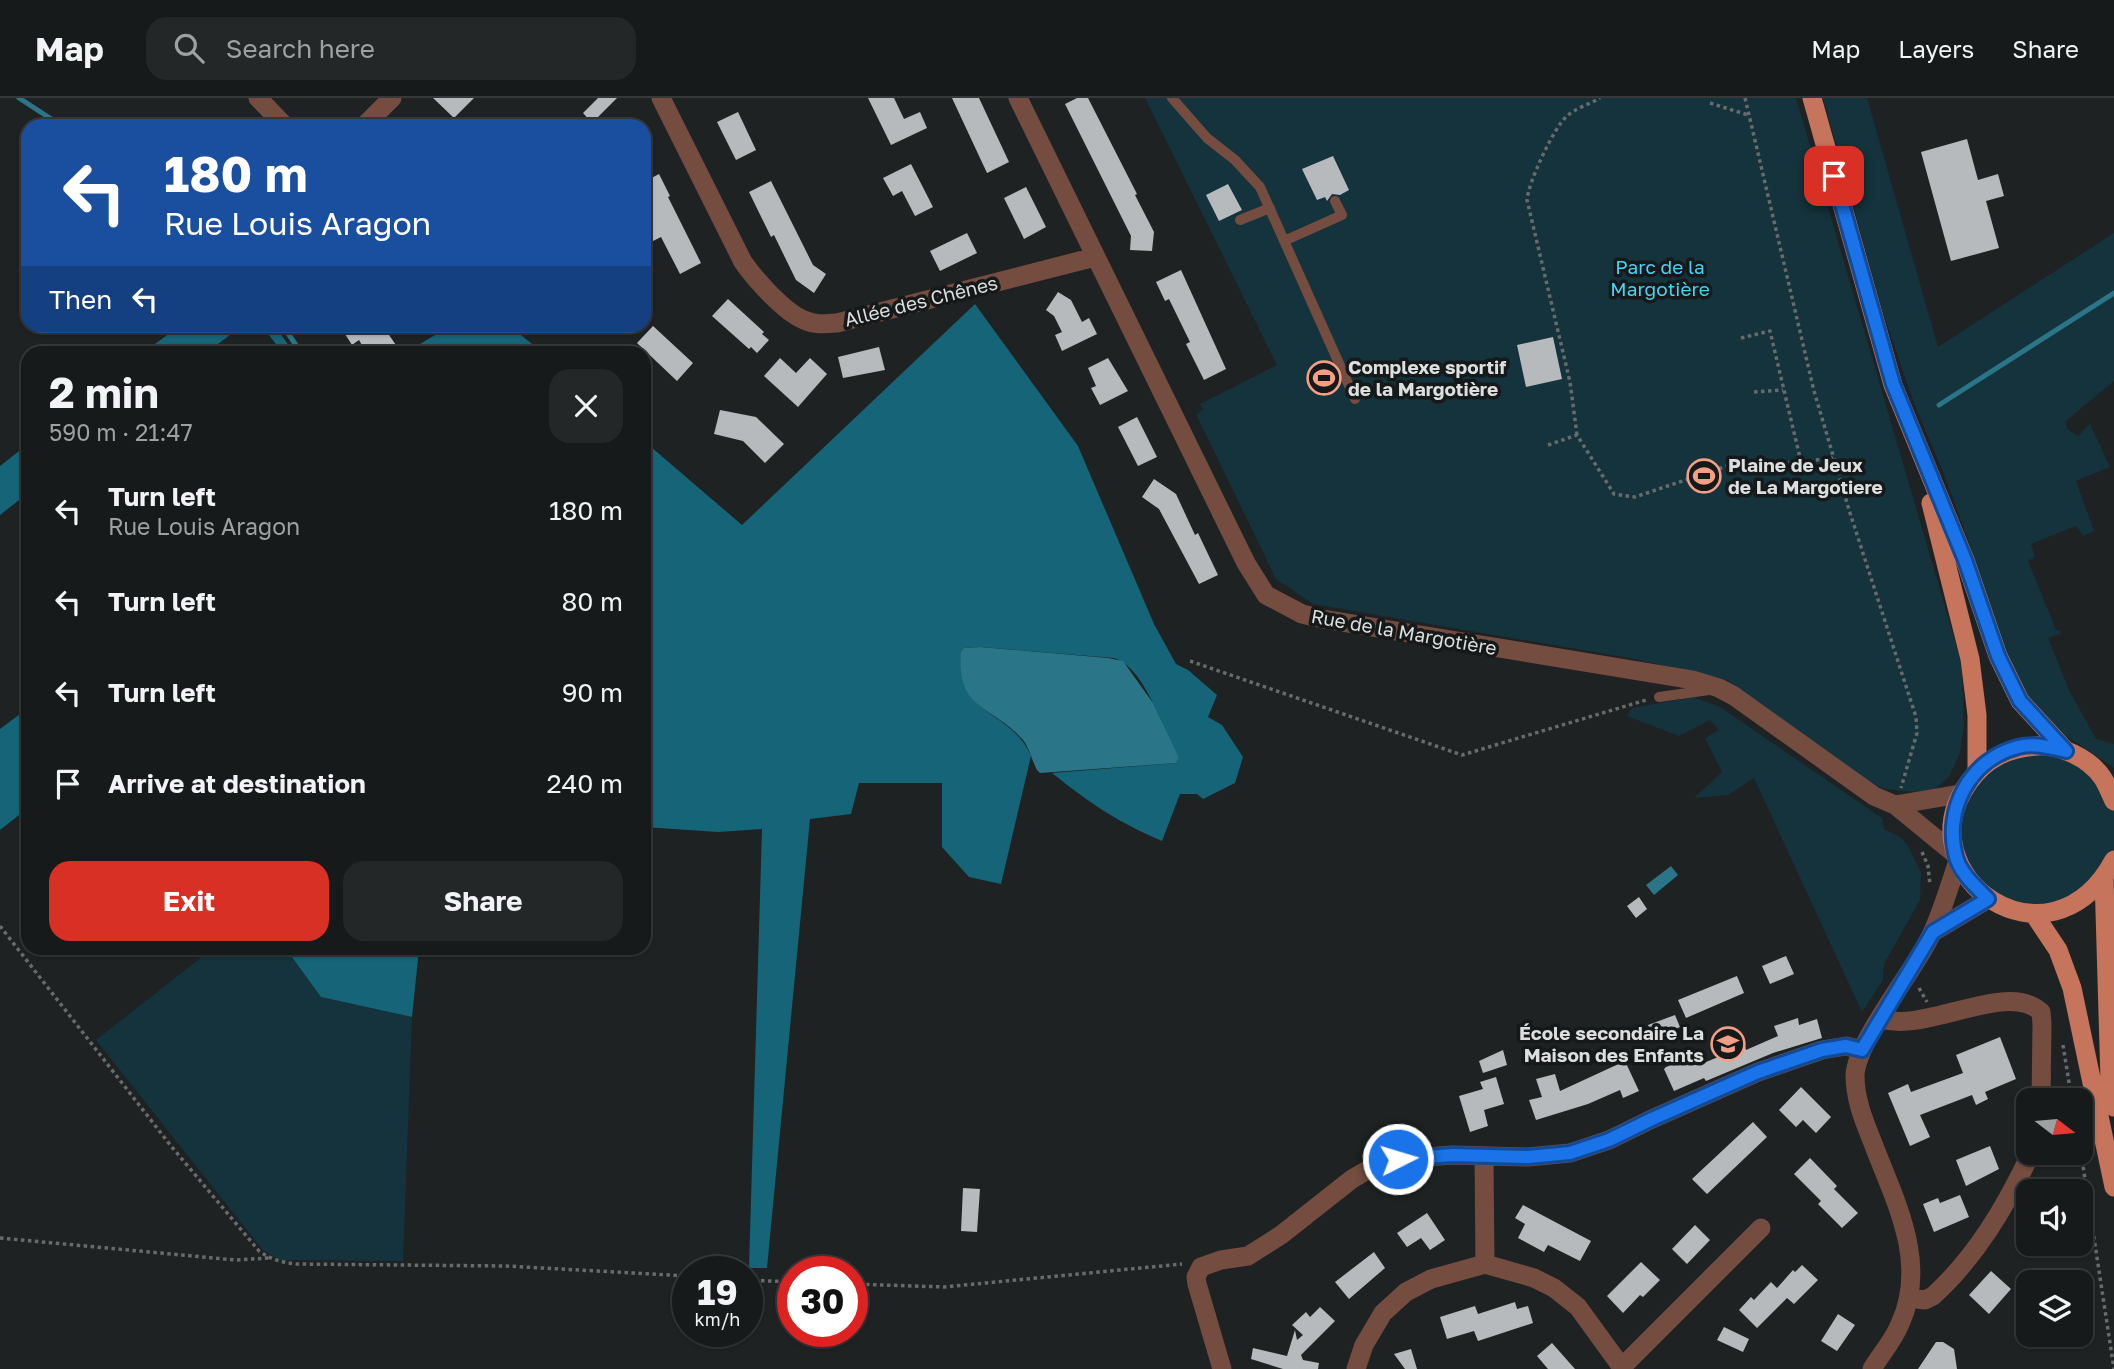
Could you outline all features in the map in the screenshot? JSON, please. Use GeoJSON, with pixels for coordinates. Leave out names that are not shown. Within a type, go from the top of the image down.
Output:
{"type":"FeatureCollection","features":[{"type":"Feature","properties":{"kind":"main road"},"geometry":{"type":"LineString","coordinates":[[1812,98],[1893,384],[1965,560],[1998,656],[2020,701],[2066,751]]}},
{"type":"Feature","properties":{"kind":"main road"},"geometry":{"type":"LineString","coordinates":[[1916,444],[1970,659],[1977,715],[1978,769]]}},
{"type":"Feature","properties":{"kind":"main road"},"geometry":{"type":"LineString","coordinates":[[2114,801],[2101,776],[2085,761],[2066,751],[2043,745],[2019,747],[1997,755],[1978,769],[1960,794],[1952,824],[1957,858],[1970,882],[1988,899],[2010,910],[2034,914],[2055,912],[2074,905],[2091,893],[2114,860]]}},
{"type":"Feature","properties":{"kind":"main road"},"geometry":{"type":"LineString","coordinates":[[2104,878],[2110,1081],[2114,1107]]}},
{"type":"Feature","properties":{"kind":"main road"},"geometry":{"type":"LineString","coordinates":[[2034,914],[2058,950],[2072,988],[2114,1187]]}},
{"type":"Feature","properties":{"kind":"street"},"geometry":{"type":"LineString","coordinates":[[258,98],[278,119]]}},
{"type":"Feature","properties":{"kind":"street"},"geometry":{"type":"LineString","coordinates":[[371,119],[391,98]]}},
{"type":"Feature","properties":{"kind":"street","name":"Allée des Chênes"},"geometry":{"type":"LineString","coordinates":[[661,98],[743,262],[752,275],[802,320],[818,324],[837,323],[1096,257]]}},
{"type":"Feature","properties":{"kind":"street","name":"Rue de la Margotière"},"geometry":{"type":"LineString","coordinates":[[1018,98],[1246,563],[1266,595],[1292,610],[1313,617],[1693,680],[1719,688],[1874,796],[1895,805],[1957,858]]}},
{"type":"Feature","properties":{"kind":"street"},"geometry":{"type":"LineString","coordinates":[[1895,805],[1960,794]]}},
{"type":"Feature","properties":{"kind":"street"},"geometry":{"type":"LineString","coordinates":[[1875,1368],[1895,1335],[1909,1298],[1912,1276],[1905,1225],[1859,1108],[1855,1073],[1862,1050],[1933,932],[1957,858]]}},
{"type":"Feature","properties":{"kind":"street"},"geometry":{"type":"LineString","coordinates":[[1933,932],[1988,899]]}},
{"type":"Feature","properties":{"kind":"street"},"geometry":{"type":"LineString","coordinates":[[1881,1018],[1893,1022],[1927,1019],[2004,1001],[2035,1007],[2041,1013],[2042,1024],[2041,1088]]}},
{"type":"Feature","properties":{"kind":"street"},"geometry":{"type":"LineString","coordinates":[[1222,1369],[1197,1284],[1199,1271],[1206,1265],[1221,1260],[1248,1256],[1281,1235],[1336,1191],[1371,1168],[1398,1159],[1570,1153],[1609,1140],[1771,1068],[1822,1050],[1846,1046],[1862,1050]]}},
{"type":"Feature","properties":{"kind":"street"},"geometry":{"type":"LineString","coordinates":[[1484,1157],[1485,1264]]}},
{"type":"Feature","properties":{"kind":"street"},"geometry":{"type":"LineString","coordinates":[[1909,1298],[1925,1300],[1933,1296],[1998,1217],[2024,1166]]}},
{"type":"Feature","properties":{"kind":"street"},"geometry":{"type":"LineString","coordinates":[[1356,1369],[1364,1345],[1383,1313],[1406,1292],[1431,1279],[1485,1264],[1534,1278],[1554,1288],[1578,1307],[1623,1368],[1761,1228]]}},
{"type":"Feature","properties":{"kind":"lane"},"geometry":{"type":"LineString","coordinates":[[1172,98],[1207,138],[1235,160],[1260,187],[1355,399]]}},
{"type":"Feature","properties":{"kind":"lane"},"geometry":{"type":"LineString","coordinates":[[1284,241],[1342,215],[1335,201]]}},
{"type":"Feature","properties":{"kind":"lane"},"geometry":{"type":"LineString","coordinates":[[1240,220],[1270,208]]}},
{"type":"Feature","properties":{"kind":"lane"},"geometry":{"type":"LineString","coordinates":[[1659,697],[1719,688]]}},
{"type":"Feature","properties":{"kind":"path"},"geometry":{"type":"LineString","coordinates":[[1600,98],[1568,115],[1559,125],[1532,180],[1527,200],[1570,382],[1577,435],[1614,494],[1635,497],[1733,464],[1833,458]]}},
{"type":"Feature","properties":{"kind":"path"},"geometry":{"type":"LineString","coordinates":[[1745,98],[1814,391],[1916,718],[1917,733],[1895,805]]}},
{"type":"Feature","properties":{"kind":"path"},"geometry":{"type":"LineString","coordinates":[[1710,103],[1749,115]]}},
{"type":"Feature","properties":{"kind":"path"},"geometry":{"type":"LineString","coordinates":[[1741,338],[1770,331],[1801,462]]}},
{"type":"Feature","properties":{"kind":"path"},"geometry":{"type":"LineString","coordinates":[[1754,392],[1784,390]]}},
{"type":"Feature","properties":{"kind":"path"},"geometry":{"type":"LineString","coordinates":[[1548,445],[1577,435]]}},
{"type":"Feature","properties":{"kind":"path"},"geometry":{"type":"LineString","coordinates":[[1189,661],[1462,755],[1659,697]]}},
{"type":"Feature","properties":{"kind":"path"},"geometry":{"type":"LineString","coordinates":[[1916,843],[1928,866],[1928,895]]}},
{"type":"Feature","properties":{"kind":"path"},"geometry":{"type":"LineString","coordinates":[[0,926],[21,953]]}},
{"type":"Feature","properties":{"kind":"path"},"geometry":{"type":"LineString","coordinates":[[23,955],[171,1146],[259,1251],[269,1258],[296,1264],[519,1266],[672,1275]]}},
{"type":"Feature","properties":{"kind":"path"},"geometry":{"type":"LineString","coordinates":[[2083,1166],[2114,1369]]}},
{"type":"Feature","properties":{"kind":"path"},"geometry":{"type":"LineString","coordinates":[[0,1238],[235,1260],[269,1258]]}},
{"type":"Feature","properties":{"kind":"path"},"geometry":{"type":"LineString","coordinates":[[868,1285],[944,1287],[1168,1265],[1192,1265],[1199,1271]]}},
{"type":"Feature","properties":{"kind":"green space","name":"Parc de la Margotière"},"geometry":{"type":"Polygon","coordinates":[[[1145,98],[1796,98],[1959,655],[1964,726],[1960,753],[1950,775],[1934,790],[1917,792],[1885,789],[1869,783],[1727,680],[1629,658],[1313,604],[1276,579],[1196,414],[1203,410],[1200,404],[1277,365],[1145,98]]]}},
{"type":"Feature","properties":{"kind":"green space"},"geometry":{"type":"Polygon","coordinates":[[[1823,98],[1867,98],[1938,347],[2114,233],[2114,381],[2066,421],[2067,429],[2078,436],[2090,424],[2110,467],[2076,481],[2094,531],[2083,536],[2076,526],[2031,544],[2035,557],[2028,561],[2056,630],[2060,630],[2060,634],[2048,638],[2069,690],[2096,739],[2114,744],[2114,768],[2046,722],[2029,704],[2001,647],[1972,550],[1915,406],[1883,313],[1823,98]]]}},
{"type":"Feature","properties":{"kind":"green space"},"geometry":{"type":"Polygon","coordinates":[[[1694,697],[1720,707],[1882,818],[1884,829],[1902,838],[1909,848],[1921,872],[1920,900],[1884,964],[1883,980],[1862,1012],[1754,778],[1728,795],[1694,798],[1722,772],[1705,738],[1719,730],[1710,720],[1679,736],[1627,716],[1632,708],[1694,697]]]}},
{"type":"Feature","properties":{"kind":"green space"},"geometry":{"type":"Polygon","coordinates":[[[2066,751],[2114,801],[2114,860],[2074,905],[2010,910],[1958,861],[1960,794],[1997,755],[2066,751]]]}},
{"type":"Feature","properties":{"kind":"green space"},"geometry":{"type":"Polygon","coordinates":[[[204,955],[290,955],[321,997],[412,1017],[403,1261],[279,1260],[262,1249],[96,1040],[204,955]]]}},
{"type":"Feature","properties":{"kind":"shaded area"},"geometry":{"type":"Polygon","coordinates":[[[975,304],[1078,446],[1154,624],[1176,664],[1188,670],[1217,695],[1208,717],[1222,725],[1243,757],[1235,783],[1203,799],[1197,794],[1180,794],[1162,841],[1104,811],[1052,773],[1176,763],[1179,758],[1152,701],[1135,674],[1125,664],[1114,658],[964,648],[962,671],[966,688],[974,700],[1022,740],[1031,756],[1001,884],[969,877],[942,847],[942,783],[859,783],[851,814],[810,819],[767,1268],[763,1268],[763,1256],[749,1256],[762,829],[718,832],[651,827],[651,447],[742,525],[975,304]]]}},
{"type":"Feature","properties":{"kind":"shaded area"},"geometry":{"type":"Polygon","coordinates":[[[170,333],[233,333],[215,346],[152,346],[170,333]]]}},
{"type":"Feature","properties":{"kind":"shaded area"},"geometry":{"type":"Polygon","coordinates":[[[267,333],[280,333],[289,346],[278,346],[267,333]]]}},
{"type":"Feature","properties":{"kind":"shaded area"},"geometry":{"type":"Polygon","coordinates":[[[438,333],[519,333],[534,346],[417,346],[438,333]]]}},
{"type":"Feature","properties":{"kind":"shaded area"},"geometry":{"type":"Polygon","coordinates":[[[21,450],[21,498],[0,515],[0,466],[21,450]]]}},
{"type":"Feature","properties":{"kind":"shaded area"},"geometry":{"type":"Polygon","coordinates":[[[980,647],[1123,661],[1153,703],[1179,758],[1176,763],[1040,773],[1023,740],[979,705],[964,686],[961,652],[964,648],[980,647]]]}},
{"type":"Feature","properties":{"kind":"shaded area"},"geometry":{"type":"Polygon","coordinates":[[[21,713],[21,814],[0,830],[0,729],[21,713]]]}},
{"type":"Feature","properties":{"kind":"shaded area"},"geometry":{"type":"Polygon","coordinates":[[[1671,866],[1678,875],[1654,895],[1646,885],[1671,866]]]}},
{"type":"Feature","properties":{"kind":"shaded area"},"geometry":{"type":"Polygon","coordinates":[[[290,955],[418,955],[412,1017],[321,997],[290,955]]]}},
{"type":"Feature","properties":{"kind":"building"},"geometry":{"type":"Polygon","coordinates":[[[433,98],[474,98],[454,118],[433,98]]]}},
{"type":"Feature","properties":{"kind":"building"},"geometry":{"type":"Polygon","coordinates":[[[598,98],[617,98],[596,119],[588,119],[583,113],[598,98]]]}},
{"type":"Feature","properties":{"kind":"building"},"geometry":{"type":"Polygon","coordinates":[[[868,98],[894,98],[904,119],[920,112],[927,128],[891,145],[868,98]]]}},
{"type":"Feature","properties":{"kind":"building"},"geometry":{"type":"Polygon","coordinates":[[[952,98],[979,98],[1009,162],[987,173],[952,98]]]}},
{"type":"Feature","properties":{"kind":"building"},"geometry":{"type":"Polygon","coordinates":[[[1077,98],[1088,98],[1137,194],[1135,195],[1154,232],[1152,251],[1130,250],[1131,236],[1065,104],[1077,98]]]}},
{"type":"Feature","properties":{"kind":"building"},"geometry":{"type":"Polygon","coordinates":[[[738,112],[756,150],[736,160],[717,122],[738,112]]]}},
{"type":"Feature","properties":{"kind":"building"},"geometry":{"type":"Polygon","coordinates":[[[1967,139],[1978,180],[1998,174],[2004,196],[1986,201],[1999,248],[1951,261],[1921,152],[1967,139]]]}},
{"type":"Feature","properties":{"kind":"building"},"geometry":{"type":"Polygon","coordinates":[[[1333,156],[1349,190],[1340,195],[1332,194],[1327,201],[1325,197],[1317,200],[1302,169],[1333,156]]]}},
{"type":"Feature","properties":{"kind":"building"},"geometry":{"type":"Polygon","coordinates":[[[911,164],[933,207],[915,216],[902,191],[893,196],[883,178],[911,164]]]}},
{"type":"Feature","properties":{"kind":"building"},"geometry":{"type":"Polygon","coordinates":[[[659,174],[701,263],[680,274],[661,237],[653,241],[651,237],[651,178],[659,174]]]}},
{"type":"Feature","properties":{"kind":"building"},"geometry":{"type":"Polygon","coordinates":[[[771,181],[813,265],[826,274],[814,293],[796,280],[749,192],[771,181]]]}},
{"type":"Feature","properties":{"kind":"building"},"geometry":{"type":"Polygon","coordinates":[[[1228,184],[1242,210],[1219,221],[1206,195],[1228,184]]]}},
{"type":"Feature","properties":{"kind":"building"},"geometry":{"type":"Polygon","coordinates":[[[1026,187],[1046,227],[1024,239],[1004,198],[1026,187]]]}},
{"type":"Feature","properties":{"kind":"building"},"geometry":{"type":"Polygon","coordinates":[[[967,233],[977,253],[940,271],[930,251],[967,233]]]}},
{"type":"Feature","properties":{"kind":"building"},"geometry":{"type":"Polygon","coordinates":[[[1181,270],[1226,369],[1204,380],[1186,344],[1190,342],[1169,299],[1165,301],[1156,282],[1181,270]]]}},
{"type":"Feature","properties":{"kind":"building"},"geometry":{"type":"Polygon","coordinates":[[[1058,292],[1071,300],[1082,322],[1089,318],[1097,334],[1062,351],[1055,335],[1062,332],[1054,316],[1046,310],[1058,292]]]}},
{"type":"Feature","properties":{"kind":"building"},"geometry":{"type":"Polygon","coordinates":[[[728,299],[764,332],[762,334],[769,340],[757,353],[712,316],[728,299]]]}},
{"type":"Feature","properties":{"kind":"building"},"geometry":{"type":"Polygon","coordinates":[[[653,326],[693,363],[677,381],[651,356],[651,346],[640,346],[637,343],[646,333],[651,333],[653,326]]]}},
{"type":"Feature","properties":{"kind":"building"},"geometry":{"type":"Polygon","coordinates":[[[344,333],[388,333],[397,346],[362,346],[359,340],[352,345],[344,333]]]}},
{"type":"Feature","properties":{"kind":"building"},"geometry":{"type":"Polygon","coordinates":[[[1553,337],[1562,379],[1526,387],[1517,345],[1553,337]]]}},
{"type":"Feature","properties":{"kind":"building"},"geometry":{"type":"Polygon","coordinates":[[[879,347],[885,370],[843,378],[838,357],[879,347]]]}},
{"type":"Feature","properties":{"kind":"building"},"geometry":{"type":"Polygon","coordinates":[[[780,358],[796,373],[810,358],[827,374],[798,407],[764,376],[780,358]]]}},
{"type":"Feature","properties":{"kind":"building"},"geometry":{"type":"Polygon","coordinates":[[[1108,358],[1128,391],[1100,405],[1091,388],[1096,386],[1088,368],[1108,358]]]}},
{"type":"Feature","properties":{"kind":"building"},"geometry":{"type":"Polygon","coordinates":[[[720,410],[756,417],[784,444],[765,463],[743,441],[714,434],[720,410]]]}},
{"type":"Feature","properties":{"kind":"building"},"geometry":{"type":"Polygon","coordinates":[[[1137,417],[1157,457],[1138,466],[1118,427],[1137,417]]]}},
{"type":"Feature","properties":{"kind":"building"},"geometry":{"type":"Polygon","coordinates":[[[1154,479],[1176,494],[1218,575],[1199,584],[1159,509],[1142,497],[1154,479]]]}},
{"type":"Feature","properties":{"kind":"building"},"geometry":{"type":"Polygon","coordinates":[[[1639,897],[1647,909],[1636,918],[1627,906],[1639,897]]]}},
{"type":"Feature","properties":{"kind":"building"},"geometry":{"type":"Polygon","coordinates":[[[1786,956],[1794,974],[1770,984],[1762,966],[1786,956]]]}},
{"type":"Feature","properties":{"kind":"building"},"geometry":{"type":"Polygon","coordinates":[[[1737,976],[1744,993],[1686,1018],[1678,1000],[1737,976]]]}},
{"type":"Feature","properties":{"kind":"building"},"geometry":{"type":"Polygon","coordinates":[[[1675,1015],[1680,1027],[1654,1039],[1648,1025],[1675,1015]]]}},
{"type":"Feature","properties":{"kind":"building"},"geometry":{"type":"Polygon","coordinates":[[[1798,1018],[1799,1025],[1817,1019],[1822,1038],[1773,1053],[1706,1081],[1704,1078],[1674,1091],[1664,1069],[1666,1067],[1702,1052],[1706,1062],[1745,1046],[1746,1050],[1778,1036],[1774,1026],[1798,1018]]]}},
{"type":"Feature","properties":{"kind":"building"},"geometry":{"type":"Polygon","coordinates":[[[2000,1037],[2016,1079],[1985,1092],[1988,1099],[1976,1105],[1972,1095],[1920,1115],[1930,1137],[1910,1146],[1888,1093],[1908,1084],[1911,1092],[1963,1073],[1956,1055],[2000,1037]]]}},
{"type":"Feature","properties":{"kind":"building"},"geometry":{"type":"Polygon","coordinates":[[[1503,1050],[1507,1065],[1483,1073],[1479,1061],[1503,1050]]]}},
{"type":"Feature","properties":{"kind":"building"},"geometry":{"type":"Polygon","coordinates":[[[1625,1061],[1639,1091],[1623,1098],[1620,1090],[1588,1104],[1536,1120],[1529,1100],[1542,1097],[1536,1079],[1555,1074],[1560,1091],[1625,1061]]]}},
{"type":"Feature","properties":{"kind":"building"},"geometry":{"type":"Polygon","coordinates":[[[1496,1077],[1504,1104],[1484,1110],[1488,1126],[1470,1132],[1459,1096],[1483,1089],[1480,1082],[1496,1077]]]}},
{"type":"Feature","properties":{"kind":"building"},"geometry":{"type":"Polygon","coordinates":[[[1801,1087],[1831,1117],[1816,1133],[1803,1120],[1796,1127],[1779,1110],[1801,1087]]]}},
{"type":"Feature","properties":{"kind":"building"},"geometry":{"type":"Polygon","coordinates":[[[1753,1122],[1767,1137],[1707,1194],[1692,1179],[1753,1122]]]}},
{"type":"Feature","properties":{"kind":"building"},"geometry":{"type":"Polygon","coordinates":[[[1990,1146],[1999,1169],[1966,1186],[1956,1160],[1990,1146]]]}},
{"type":"Feature","properties":{"kind":"building"},"geometry":{"type":"Polygon","coordinates":[[[1810,1158],[1837,1186],[1834,1189],[1858,1213],[1842,1228],[1818,1204],[1821,1201],[1794,1174],[1810,1158]]]}},
{"type":"Feature","properties":{"kind":"building"},"geometry":{"type":"Polygon","coordinates":[[[963,1188],[980,1189],[977,1232],[961,1231],[963,1188]]]}},
{"type":"Feature","properties":{"kind":"building"},"geometry":{"type":"Polygon","coordinates":[[[1960,1195],[1969,1217],[1934,1232],[1923,1204],[1938,1198],[1940,1203],[1960,1195]]]}},
{"type":"Feature","properties":{"kind":"building"},"geometry":{"type":"Polygon","coordinates":[[[1523,1205],[1591,1241],[1580,1261],[1548,1245],[1544,1252],[1518,1238],[1525,1224],[1515,1218],[1523,1205]]]}},
{"type":"Feature","properties":{"kind":"building"},"geometry":{"type":"Polygon","coordinates":[[[1427,1213],[1445,1240],[1430,1250],[1421,1238],[1407,1247],[1397,1233],[1427,1213]]]}},
{"type":"Feature","properties":{"kind":"building"},"geometry":{"type":"Polygon","coordinates":[[[1695,1225],[1710,1240],[1687,1264],[1672,1249],[1695,1225]]]}},
{"type":"Feature","properties":{"kind":"building"},"geometry":{"type":"Polygon","coordinates":[[[1374,1252],[1385,1268],[1349,1299],[1335,1282],[1374,1252]]]}},
{"type":"Feature","properties":{"kind":"building"},"geometry":{"type":"Polygon","coordinates":[[[1641,1262],[1660,1280],[1643,1297],[1640,1295],[1623,1313],[1607,1296],[1641,1262]]]}},
{"type":"Feature","properties":{"kind":"building"},"geometry":{"type":"Polygon","coordinates":[[[1802,1265],[1818,1280],[1794,1304],[1787,1298],[1757,1328],[1739,1310],[1751,1297],[1754,1300],[1771,1282],[1777,1288],[1793,1270],[1795,1272],[1802,1265]]]}},
{"type":"Feature","properties":{"kind":"building"},"geometry":{"type":"Polygon","coordinates":[[[1991,1271],[2011,1289],[1989,1314],[1969,1295],[1991,1271]]]}},
{"type":"Feature","properties":{"kind":"building"},"geometry":{"type":"Polygon","coordinates":[[[1515,1302],[1517,1309],[1528,1306],[1533,1323],[1478,1341],[1474,1331],[1447,1339],[1440,1317],[1475,1306],[1478,1314],[1515,1302]]]}},
{"type":"Feature","properties":{"kind":"building"},"geometry":{"type":"Polygon","coordinates":[[[1320,1307],[1335,1321],[1301,1355],[1303,1360],[1319,1363],[1318,1369],[1283,1369],[1251,1359],[1253,1348],[1287,1356],[1295,1330],[1297,1340],[1303,1335],[1292,1325],[1306,1312],[1310,1317],[1320,1307]]]}},
{"type":"Feature","properties":{"kind":"building"},"geometry":{"type":"Polygon","coordinates":[[[1838,1314],[1855,1325],[1837,1351],[1821,1341],[1838,1314]]]}},
{"type":"Feature","properties":{"kind":"building"},"geometry":{"type":"Polygon","coordinates":[[[1724,1327],[1749,1339],[1743,1352],[1717,1340],[1724,1327]]]}},
{"type":"Feature","properties":{"kind":"building"},"geometry":{"type":"Polygon","coordinates":[[[1936,1342],[1943,1342],[1954,1349],[1957,1369],[1918,1369],[1936,1342]]]}},
{"type":"Feature","properties":{"kind":"building"},"geometry":{"type":"Polygon","coordinates":[[[1552,1343],[1575,1369],[1548,1369],[1537,1356],[1552,1343]]]}},
{"type":"Feature","properties":{"kind":"building"},"geometry":{"type":"Polygon","coordinates":[[[1411,1349],[1417,1369],[1405,1369],[1394,1354],[1411,1349]]]}},
{"type":"Feature","properties":{"kind":"waterway"},"geometry":{"type":"LineString","coordinates":[[19,98],[51,119]]}},
{"type":"Feature","properties":{"kind":"waterway"},"geometry":{"type":"LineString","coordinates":[[1939,405],[2114,293]]}},
{"type":"Feature","properties":{"kind":"waterway"},"geometry":{"type":"LineString","coordinates":[[288,333],[297,346]]}},
{"type":"Feature","properties":{"kind":"place","name":"Complexe sportif de la Margotière"},"geometry":{"type":"Point","coordinates":[1324,378]}},
{"type":"Feature","properties":{"kind":"place","name":"Plaine de Jeux de La Margotiere"},"geometry":{"type":"Point","coordinates":[1704,476]}},
{"type":"Feature","properties":{"kind":"place","name":"École secondaire La Maison des Enfants"},"geometry":{"type":"Point","coordinates":[1728,1044]}},
{"type":"Feature","properties":{"kind":"route"},"geometry":{"type":"LineString","coordinates":[[1398,1159],[1453,1155],[1528,1157],[1570,1153],[1609,1140],[1758,1072],[1822,1050],[1846,1046],[1862,1050],[1933,932],[1988,899],[1970,882],[1956,855],[1952,824],[1960,794],[1978,769],[1997,755],[2019,747],[2043,745],[2066,751],[2020,701],[1998,656],[1965,560],[1893,384],[1834,176]]}}]}
